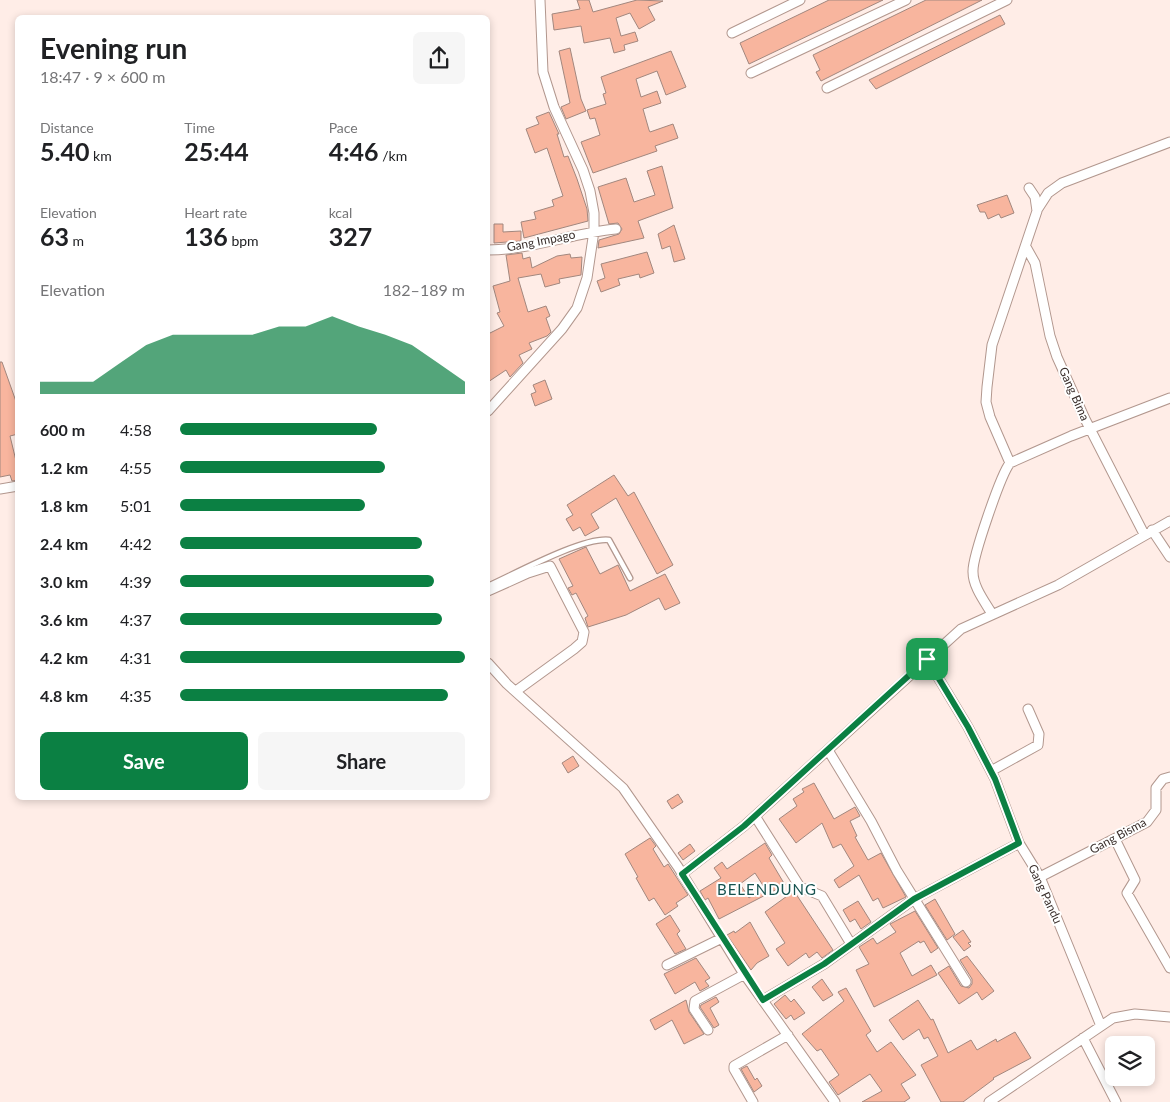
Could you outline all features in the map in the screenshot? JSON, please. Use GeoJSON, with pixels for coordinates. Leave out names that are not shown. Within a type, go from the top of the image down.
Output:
{"type":"FeatureCollection","features":[{"type":"Feature","properties":{"kind":"street"},"geometry":{"type":"LineString","coordinates":[[490,409],[562,328],[577,308],[587,278],[594,231],[594,212],[590,191],[583,170],[554,108],[543,72],[540,0]]}},
{"type":"Feature","properties":{"kind":"street"},"geometry":{"type":"LineString","coordinates":[[732,33],[800,0]]}},
{"type":"Feature","properties":{"kind":"street"},"geometry":{"type":"LineString","coordinates":[[751,73],[906,0]]}},
{"type":"Feature","properties":{"kind":"street"},"geometry":{"type":"LineString","coordinates":[[827,88],[1007,0]]}},
{"type":"Feature","properties":{"kind":"street"},"geometry":{"type":"LineString","coordinates":[[1010,463],[990,417],[986,402],[987,387],[992,345],[1037,211],[1048,193],[1062,183],[1170,142]]}},
{"type":"Feature","properties":{"kind":"street"},"geometry":{"type":"LineString","coordinates":[[1029,188],[1035,197],[1037,211]]}},
{"type":"Feature","properties":{"kind":"street","name":"Gang Impago"},"geometry":{"type":"LineString","coordinates":[[490,250],[517,248],[594,231],[616,229]]}},
{"type":"Feature","properties":{"kind":"street","name":"Gang Bima"},"geometry":{"type":"LineString","coordinates":[[1026,247],[1035,263],[1050,336],[1090,429],[1148,532],[1170,557]]}},
{"type":"Feature","properties":{"kind":"street"},"geometry":{"type":"LineString","coordinates":[[992,614],[977,586],[973,571],[984,527],[1010,463],[1170,398]]}},
{"type":"Feature","properties":{"kind":"street"},"geometry":{"type":"LineString","coordinates":[[0,489],[15,486]]}},
{"type":"Feature","properties":{"kind":"street"},"geometry":{"type":"LineString","coordinates":[[682,874],[755,816],[961,629],[1058,585],[1170,521]]}},
{"type":"Feature","properties":{"kind":"street"},"geometry":{"type":"LineString","coordinates":[[490,590],[528,572],[550,566],[584,632],[582,642],[574,649],[516,691]]}},
{"type":"Feature","properties":{"kind":"street","name":"Gang Pandu"},"geometry":{"type":"LineString","coordinates":[[927,659],[968,727],[991,771],[1019,843],[1040,878],[1100,1026]]}},
{"type":"Feature","properties":{"kind":"street"},"geometry":{"type":"LineString","coordinates":[[490,665],[623,788],[682,874],[744,974],[834,1102]]}},
{"type":"Feature","properties":{"kind":"street"},"geometry":{"type":"LineString","coordinates":[[991,771],[1038,745],[1039,734],[1028,709]]}},
{"type":"Feature","properties":{"kind":"street"},"geometry":{"type":"LineString","coordinates":[[828,750],[871,821],[914,899],[966,982]]}},
{"type":"Feature","properties":{"kind":"street","name":"Gang Bisma"},"geometry":{"type":"LineString","coordinates":[[1040,878],[1152,818],[1156,810],[1156,788],[1163,779],[1170,777]]}},
{"type":"Feature","properties":{"kind":"street"},"geometry":{"type":"LineString","coordinates":[[755,816],[800,887],[822,896],[851,944]]}},
{"type":"Feature","properties":{"kind":"street"},"geometry":{"type":"LineString","coordinates":[[1115,838],[1135,880],[1127,893],[1170,968]]}},
{"type":"Feature","properties":{"kind":"street"},"geometry":{"type":"LineString","coordinates":[[763,1000],[824,964],[914,899],[1019,843]]}},
{"type":"Feature","properties":{"kind":"street"},"geometry":{"type":"LineString","coordinates":[[667,965],[722,938]]}},
{"type":"Feature","properties":{"kind":"street"},"geometry":{"type":"LineString","coordinates":[[708,1030],[694,1009],[695,1001],[744,974]]}},
{"type":"Feature","properties":{"kind":"street"},"geometry":{"type":"LineString","coordinates":[[989,1102],[1100,1026],[1124,1014],[1170,1017]]}},
{"type":"Feature","properties":{"kind":"street"},"geometry":{"type":"LineString","coordinates":[[753,1102],[734,1066],[788,1035]]}},
{"type":"Feature","properties":{"kind":"street"},"geometry":{"type":"LineString","coordinates":[[1083,1038],[1116,1102]]}},
{"type":"Feature","properties":{"kind":"lane"},"geometry":{"type":"LineString","coordinates":[[490,585],[575,548],[602,539],[609,540],[630,578]]}},
{"type":"Feature","properties":{"kind":"building"},"geometry":{"type":"Polygon","coordinates":[[[577,0],[589,0],[593,12],[637,0],[663,1],[648,7],[655,20],[639,29],[630,13],[616,18],[621,36],[635,32],[638,41],[624,45],[625,50],[614,53],[610,38],[584,43],[581,26],[554,30],[552,14],[580,9],[577,0]]]}},
{"type":"Feature","properties":{"kind":"building"},"geometry":{"type":"Polygon","coordinates":[[[829,0],[883,0],[749,64],[740,43],[829,0]]]}},
{"type":"Feature","properties":{"kind":"building"},"geometry":{"type":"Polygon","coordinates":[[[926,0],[982,0],[821,81],[816,72],[820,70],[813,55],[926,0]]]}},
{"type":"Feature","properties":{"kind":"building"},"geometry":{"type":"Polygon","coordinates":[[[1000,15],[1005,24],[876,89],[869,80],[1000,15]]]}},
{"type":"Feature","properties":{"kind":"building"},"geometry":{"type":"Polygon","coordinates":[[[570,48],[581,99],[586,111],[566,119],[561,107],[570,103],[559,51],[570,48]]]}},
{"type":"Feature","properties":{"kind":"building"},"geometry":{"type":"Polygon","coordinates":[[[671,51],[686,87],[666,95],[657,71],[636,79],[641,97],[657,91],[661,103],[643,109],[650,132],[673,124],[678,138],[655,146],[657,151],[593,173],[581,142],[600,135],[595,118],[590,119],[587,110],[606,104],[603,94],[606,93],[601,77],[671,51]]]}},
{"type":"Feature","properties":{"kind":"building"},"geometry":{"type":"Polygon","coordinates":[[[549,112],[559,134],[557,134],[564,157],[568,156],[577,179],[587,209],[588,221],[524,238],[521,222],[536,219],[534,212],[554,206],[552,200],[563,196],[547,148],[535,153],[526,129],[539,124],[536,117],[549,112]]]}},
{"type":"Feature","properties":{"kind":"building"},"geometry":{"type":"Polygon","coordinates":[[[662,166],[673,208],[638,221],[644,238],[598,248],[599,240],[619,234],[622,229],[618,223],[609,224],[598,187],[626,178],[634,202],[655,195],[647,171],[662,166]]]}},
{"type":"Feature","properties":{"kind":"building"},"geometry":{"type":"Polygon","coordinates":[[[1007,195],[1014,213],[1001,218],[999,214],[988,219],[985,212],[980,212],[977,205],[1007,195]]]}},
{"type":"Feature","properties":{"kind":"building"},"geometry":{"type":"Polygon","coordinates":[[[494,224],[503,224],[503,232],[521,231],[521,241],[494,243],[494,224]]]}},
{"type":"Feature","properties":{"kind":"building"},"geometry":{"type":"Polygon","coordinates":[[[674,225],[685,259],[674,262],[670,246],[662,249],[658,234],[674,225]]]}},
{"type":"Feature","properties":{"kind":"building"},"geometry":{"type":"Polygon","coordinates":[[[647,252],[654,273],[640,278],[639,274],[618,279],[620,285],[601,292],[597,281],[605,278],[601,264],[647,252]]]}},
{"type":"Feature","properties":{"kind":"building"},"geometry":{"type":"Polygon","coordinates":[[[522,253],[523,259],[530,257],[532,268],[557,256],[570,254],[571,258],[582,257],[581,275],[559,279],[560,283],[545,287],[541,274],[518,278],[528,312],[546,306],[550,316],[546,318],[551,332],[547,336],[529,343],[532,349],[519,355],[523,363],[510,377],[506,370],[490,381],[490,333],[504,326],[497,313],[500,312],[493,286],[510,281],[506,255],[522,253]]]}},
{"type":"Feature","properties":{"kind":"building"},"geometry":{"type":"Polygon","coordinates":[[[0,362],[2,362],[15,399],[15,435],[10,436],[15,457],[15,480],[12,481],[10,475],[0,477],[0,362]]]}},
{"type":"Feature","properties":{"kind":"building"},"geometry":{"type":"Polygon","coordinates":[[[545,380],[552,399],[535,406],[531,394],[536,392],[533,385],[545,380]]]}},
{"type":"Feature","properties":{"kind":"building"},"geometry":{"type":"Polygon","coordinates":[[[614,475],[628,496],[634,492],[673,565],[657,574],[616,498],[591,514],[599,528],[585,536],[580,527],[573,531],[566,519],[573,515],[567,505],[614,475]]]}},
{"type":"Feature","properties":{"kind":"building"},"geometry":{"type":"Polygon","coordinates":[[[586,547],[600,574],[618,565],[630,591],[665,574],[680,603],[665,610],[659,598],[626,615],[588,627],[585,618],[588,616],[576,593],[572,595],[568,588],[573,586],[559,559],[586,547]]]}},
{"type":"Feature","properties":{"kind":"building"},"geometry":{"type":"Polygon","coordinates":[[[573,756],[579,766],[568,773],[562,763],[573,756]]]}},
{"type":"Feature","properties":{"kind":"building"},"geometry":{"type":"Polygon","coordinates":[[[814,783],[834,819],[855,807],[860,816],[850,821],[857,836],[855,837],[868,860],[881,853],[906,897],[883,908],[878,898],[873,901],[859,875],[839,888],[834,880],[854,866],[841,844],[833,848],[822,823],[796,843],[779,819],[797,806],[793,799],[804,792],[802,789],[814,783]]]}},
{"type":"Feature","properties":{"kind":"building"},"geometry":{"type":"Polygon","coordinates":[[[678,794],[683,802],[672,809],[667,801],[678,794]]]}},
{"type":"Feature","properties":{"kind":"building"},"geometry":{"type":"Polygon","coordinates":[[[650,838],[656,846],[653,849],[664,867],[668,864],[688,895],[676,903],[678,906],[665,915],[654,898],[649,901],[625,854],[650,838]]]}},
{"type":"Feature","properties":{"kind":"building"},"geometry":{"type":"Polygon","coordinates":[[[765,843],[772,855],[769,858],[785,885],[719,919],[708,898],[705,900],[700,891],[721,878],[714,868],[722,862],[727,869],[765,843]],[[755,873],[740,884],[749,898],[764,887],[755,873]]]}},
{"type":"Feature","properties":{"kind":"building"},"geometry":{"type":"Polygon","coordinates":[[[690,844],[695,851],[683,860],[678,853],[690,844]]]}},
{"type":"Feature","properties":{"kind":"building"},"geometry":{"type":"Polygon","coordinates":[[[794,891],[833,950],[822,958],[817,952],[809,958],[806,953],[788,966],[776,949],[785,943],[765,912],[794,891]]]}},
{"type":"Feature","properties":{"kind":"building"},"geometry":{"type":"Polygon","coordinates":[[[935,899],[955,934],[947,940],[925,905],[935,899]]]}},
{"type":"Feature","properties":{"kind":"building"},"geometry":{"type":"Polygon","coordinates":[[[858,901],[871,922],[861,929],[855,919],[850,922],[843,910],[858,901]]]}},
{"type":"Feature","properties":{"kind":"building"},"geometry":{"type":"Polygon","coordinates":[[[915,911],[938,948],[931,953],[924,941],[920,943],[919,941],[900,953],[912,976],[931,965],[937,975],[874,1007],[856,970],[869,964],[859,947],[873,938],[877,944],[896,932],[890,924],[915,911]]]}},
{"type":"Feature","properties":{"kind":"building"},"geometry":{"type":"Polygon","coordinates":[[[670,915],[680,931],[677,934],[686,949],[675,954],[656,924],[670,915]]]}},
{"type":"Feature","properties":{"kind":"building"},"geometry":{"type":"Polygon","coordinates":[[[750,922],[769,956],[757,963],[751,970],[727,935],[734,931],[735,933],[750,922]]]}},
{"type":"Feature","properties":{"kind":"building"},"geometry":{"type":"Polygon","coordinates":[[[963,930],[971,942],[968,943],[971,946],[964,951],[953,937],[963,930]]]}},
{"type":"Feature","properties":{"kind":"building"},"geometry":{"type":"Polygon","coordinates":[[[967,956],[994,991],[982,1000],[977,992],[959,1004],[938,973],[949,966],[961,986],[969,988],[972,984],[972,979],[960,960],[967,956]]]}},
{"type":"Feature","properties":{"kind":"building"},"geometry":{"type":"Polygon","coordinates":[[[696,958],[710,978],[705,981],[709,986],[700,991],[695,982],[675,994],[664,974],[696,958]]]}},
{"type":"Feature","properties":{"kind":"building"},"geometry":{"type":"Polygon","coordinates":[[[822,979],[833,995],[823,1001],[812,987],[822,979]]]}},
{"type":"Feature","properties":{"kind":"building"},"geometry":{"type":"Polygon","coordinates":[[[846,988],[871,1031],[866,1035],[877,1052],[891,1042],[916,1075],[901,1084],[910,1098],[904,1102],[862,1102],[882,1091],[870,1074],[838,1095],[829,1082],[839,1075],[821,1049],[817,1051],[802,1034],[844,1001],[838,992],[846,988]]]}},
{"type":"Feature","properties":{"kind":"building"},"geometry":{"type":"Polygon","coordinates":[[[785,995],[791,1002],[794,999],[805,1013],[794,1020],[791,1015],[786,1019],[774,1004],[785,995]]]}},
{"type":"Feature","properties":{"kind":"building"},"geometry":{"type":"Polygon","coordinates":[[[716,997],[719,1002],[710,1008],[719,1025],[714,1028],[700,1007],[716,997]]]}},
{"type":"Feature","properties":{"kind":"building"},"geometry":{"type":"Polygon","coordinates":[[[686,1000],[689,1012],[704,1034],[684,1044],[672,1020],[655,1030],[650,1020],[686,1000]]]}},
{"type":"Feature","properties":{"kind":"building"},"geometry":{"type":"Polygon","coordinates":[[[918,1000],[931,1020],[933,1019],[948,1053],[971,1040],[977,1050],[996,1039],[997,1042],[1015,1032],[1031,1058],[993,1078],[963,1102],[941,1102],[921,1065],[938,1056],[928,1037],[924,1039],[919,1029],[903,1040],[889,1020],[918,1000]]]}},
{"type":"Feature","properties":{"kind":"building"},"geometry":{"type":"Polygon","coordinates":[[[747,1066],[755,1080],[757,1078],[762,1086],[754,1092],[741,1069],[747,1066]]]}},
{"type":"Feature","properties":{"kind":"district","name":"BELENDUNG"},"geometry":{"type":"Point","coordinates":[767,890]}},
{"type":"Feature","properties":{"kind":"route"},"geometry":{"type":"LineString","coordinates":[[927,659],[968,727],[995,779],[1019,843],[914,899],[867,931],[824,964],[763,1000],[742,971],[682,874],[744,826],[927,659]]}}]}
